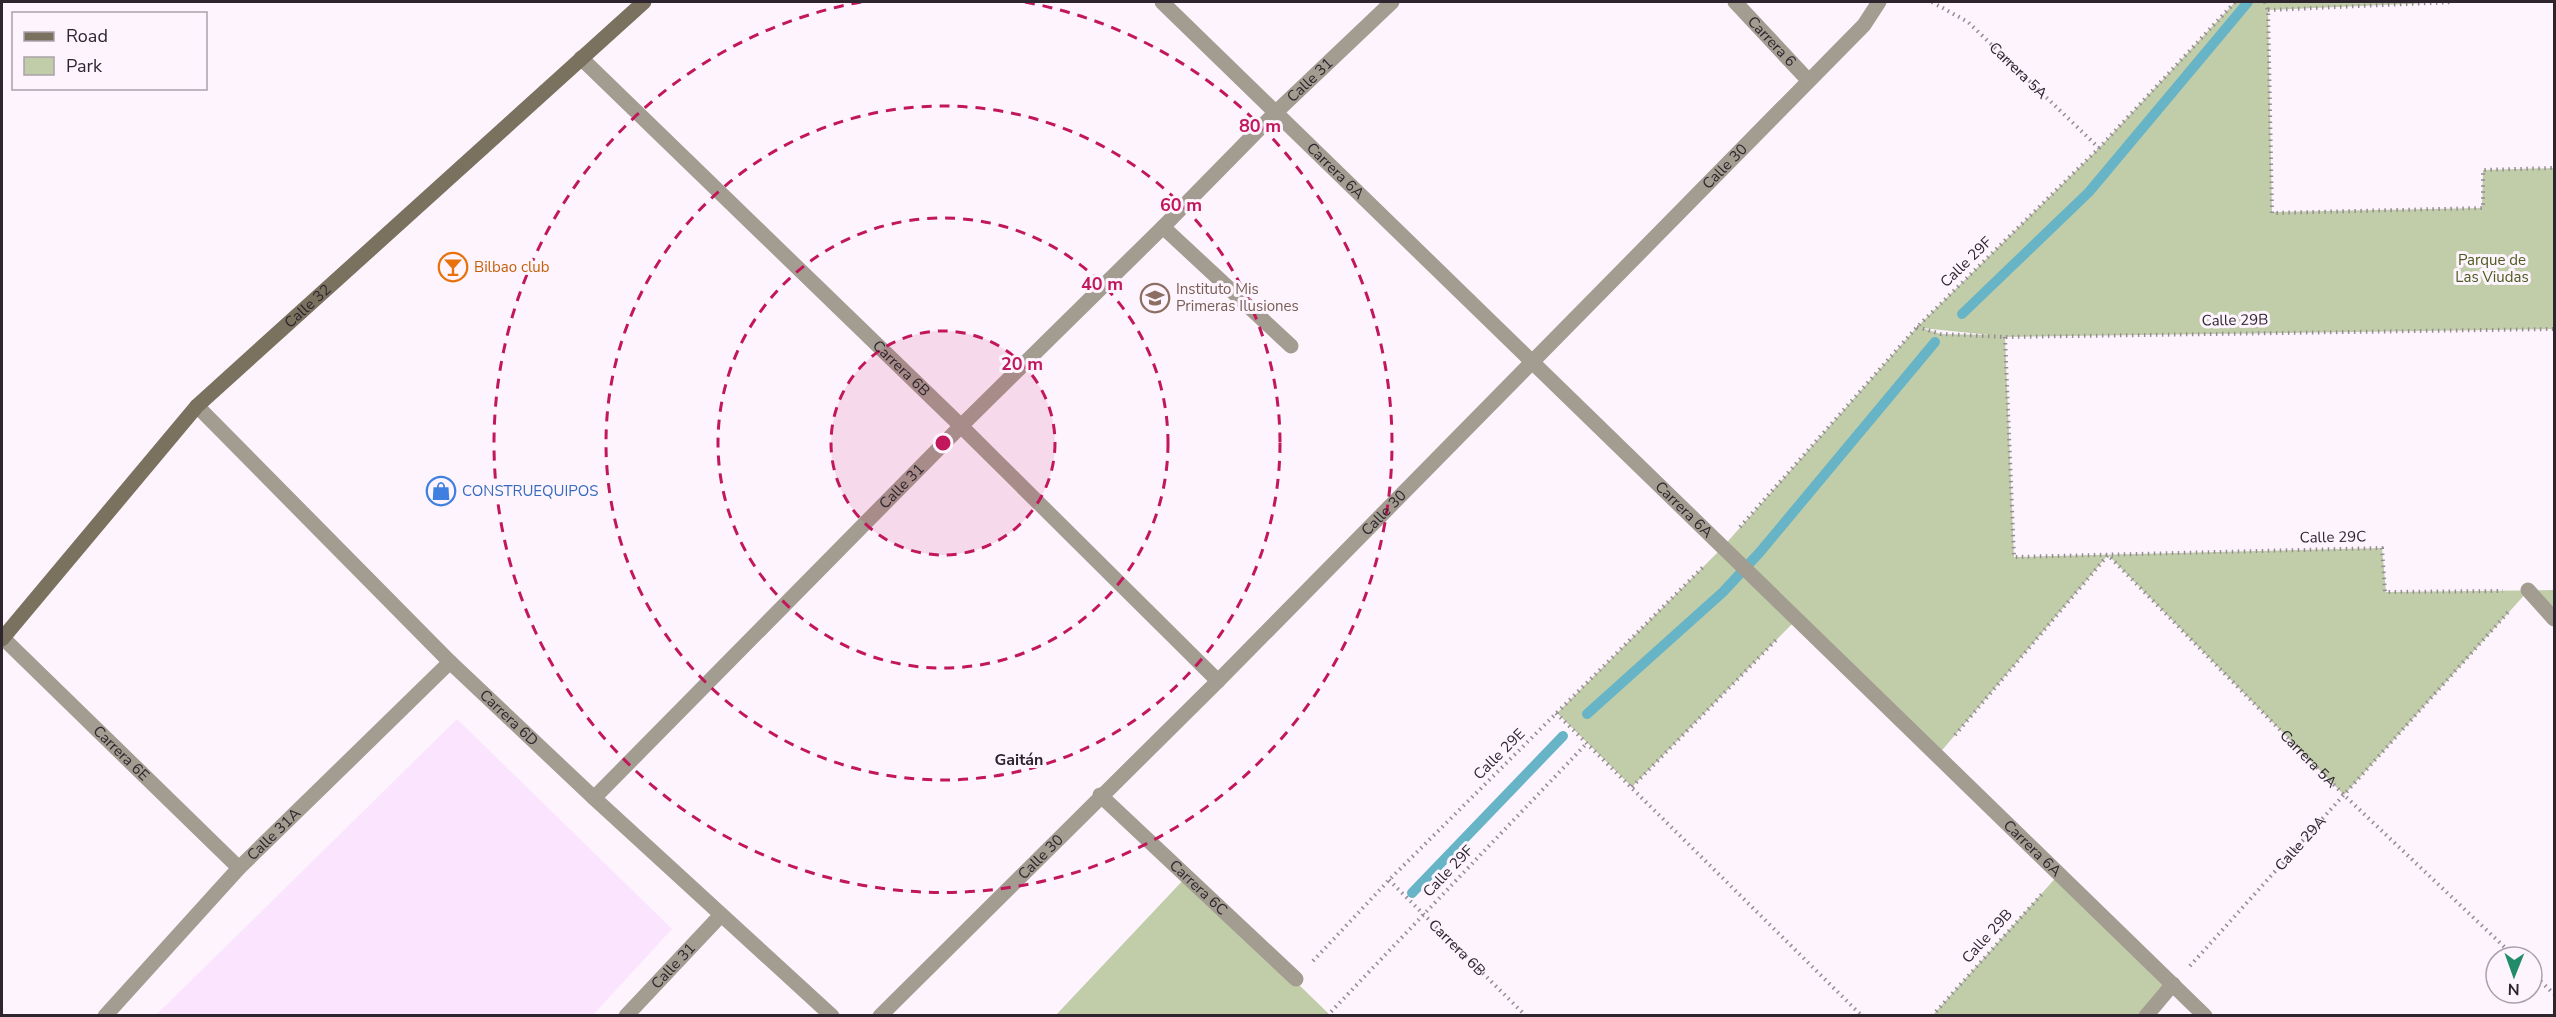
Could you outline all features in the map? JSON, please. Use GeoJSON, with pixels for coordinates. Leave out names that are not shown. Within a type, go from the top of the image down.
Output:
{"type":"FeatureCollection","features":[{"type":"Feature","properties":{"kind":"main road","name":"Calle 32"},"geometry":{"type":"LineString","coordinates":[[2,638],[197,406],[644,2]]}},
{"type":"Feature","properties":{"kind":"street","name":"Carrera 6A"},"geometry":{"type":"LineString","coordinates":[[1162,2],[2205,1016]]}},
{"type":"Feature","properties":{"kind":"street","name":"Calle 31"},"geometry":{"type":"LineString","coordinates":[[594,798],[961,426],[1275,113],[1392,2]]}},
{"type":"Feature","properties":{"kind":"street","name":"Carrera 6"},"geometry":{"type":"LineString","coordinates":[[1735,2],[1808,80]]}},
{"type":"Feature","properties":{"kind":"street","name":"Calle 30"},"geometry":{"type":"LineString","coordinates":[[880,1016],[1100,795],[1218,681],[1808,80],[1864,26],[1879,2]]}},
{"type":"Feature","properties":{"kind":"street","name":"Carrera 6B"},"geometry":{"type":"LineString","coordinates":[[581,58],[961,426],[1218,681]]}},
{"type":"Feature","properties":{"kind":"street"},"geometry":{"type":"LineString","coordinates":[[1163,227],[1291,346]]}},
{"type":"Feature","properties":{"kind":"street","name":"Carrera 6D"},"geometry":{"type":"LineString","coordinates":[[197,406],[450,662],[594,798],[832,1016]]}},
{"type":"Feature","properties":{"kind":"street"},"geometry":{"type":"LineString","coordinates":[[2528,590],[2554,619]]}},
{"type":"Feature","properties":{"kind":"street","name":"Carrera 6E"},"geometry":{"type":"LineString","coordinates":[[2,638],[239,868]]}},
{"type":"Feature","properties":{"kind":"street","name":"Calle 31A"},"geometry":{"type":"LineString","coordinates":[[105,1016],[239,868],[450,662]]}},
{"type":"Feature","properties":{"kind":"street","name":"Carrera 6C"},"geometry":{"type":"LineString","coordinates":[[1100,795],[1296,979]]}},
{"type":"Feature","properties":{"kind":"street","name":"Calle 31"},"geometry":{"type":"LineString","coordinates":[[626,1016],[721,915]]}},
{"type":"Feature","properties":{"kind":"street"},"geometry":{"type":"LineString","coordinates":[[2146,1016],[2173,984]]}},
{"type":"Feature","properties":{"kind":"path","name":"Carrera 5A"},"geometry":{"type":"LineString","coordinates":[[1932,2],[1968,22],[2099,148]]}},
{"type":"Feature","properties":{"kind":"path","name":"Calle 29F"},"geometry":{"type":"LineString","coordinates":[[1726,552],[1917,327],[2099,148],[2235,2]]}},
{"type":"Feature","properties":{"kind":"path"},"geometry":{"type":"LineString","coordinates":[[2265,2],[2268,10],[2272,213],[2483,208],[2483,170],[2554,168]]}},
{"type":"Feature","properties":{"kind":"path"},"geometry":{"type":"LineString","coordinates":[[2268,10],[2453,2]]}},
{"type":"Feature","properties":{"kind":"path","name":"Calle 29B"},"geometry":{"type":"LineString","coordinates":[[1917,327],[1941,334],[2005,337],[2554,328]]}},
{"type":"Feature","properties":{"kind":"path","name":"Calle 29C"},"geometry":{"type":"LineString","coordinates":[[2005,337],[2014,557],[2382,548],[2385,592],[2528,590]]}},
{"type":"Feature","properties":{"kind":"path","name":"Calle 29E"},"geometry":{"type":"LineString","coordinates":[[1296,979],[1389,880],[1557,713],[1726,552]]}},
{"type":"Feature","properties":{"kind":"path","name":"Carrera 5A"},"geometry":{"type":"LineString","coordinates":[[2108,555],[2344,795],[2502,945]]}},
{"type":"Feature","properties":{"kind":"path"},"geometry":{"type":"LineString","coordinates":[[1938,755],[2108,555]]}},
{"type":"Feature","properties":{"kind":"path","name":"Calle 29A"},"geometry":{"type":"LineString","coordinates":[[2173,984],[2528,590]]}},
{"type":"Feature","properties":{"kind":"path"},"geometry":{"type":"LineString","coordinates":[[1632,787],[1796,620]]}},
{"type":"Feature","properties":{"kind":"path"},"geometry":{"type":"LineString","coordinates":[[1557,713],[1862,1016]]}},
{"type":"Feature","properties":{"kind":"path","name":"Calle 29F"},"geometry":{"type":"LineString","coordinates":[[1327,1016],[1587,743]]}},
{"type":"Feature","properties":{"kind":"path","name":"Calle 29B"},"geometry":{"type":"LineString","coordinates":[[1932,1016],[2060,873]]}},
{"type":"Feature","properties":{"kind":"path","name":"Carrera 6B"},"geometry":{"type":"LineString","coordinates":[[1389,880],[1526,1016]]}},
{"type":"Feature","properties":{"kind":"shaded area"},"geometry":{"type":"Polygon","coordinates":[[[457,719],[672,929],[593,1015],[156,1015],[457,719]]]}},
{"type":"Feature","properties":{"kind":"green space","name":"Parque de Las Viudas"},"geometry":{"type":"Polygon","coordinates":[[[2235,2],[2453,2],[2268,10],[2272,212],[2482,208],[2483,170],[2554,168],[2554,329],[2005,337],[2014,557],[2382,548],[2386,592],[2554,590],[2554,619],[2528,591],[2344,795],[2108,555],[1938,755],[1797,619],[1632,787],[1557,713],[1722,548],[1917,327],[2099,148],[2235,2]],[[1922,328],[1941,334],[1990,335],[1922,328]]]}},
{"type":"Feature","properties":{"kind":"green space"},"geometry":{"type":"Polygon","coordinates":[[[2060,873],[2173,984],[2146,1015],[1932,1016],[2060,873]]]}},
{"type":"Feature","properties":{"kind":"green space"},"geometry":{"type":"Polygon","coordinates":[[[1187,876],[1329,1014],[1327,1016],[1055,1016],[1187,876]]]}},
{"type":"Feature","properties":{"kind":"waterway"},"geometry":{"type":"LineString","coordinates":[[1962,314],[2089,192],[2248,2]]}},
{"type":"Feature","properties":{"kind":"waterway"},"geometry":{"type":"LineString","coordinates":[[1587,714],[1723,592],[1760,552],[1935,342]]}},
{"type":"Feature","properties":{"kind":"waterway"},"geometry":{"type":"LineString","coordinates":[[1412,893],[1563,736]]}},
{"type":"Feature","properties":{"kind":"place","name":"Bilbao club"},"geometry":{"type":"Point","coordinates":[453,267]}},
{"type":"Feature","properties":{"kind":"place","name":"Instituto Mis Primeras Ilusiones"},"geometry":{"type":"Point","coordinates":[1155,298]}},
{"type":"Feature","properties":{"kind":"place","name":"CONSTRUEQUIPOS"},"geometry":{"type":"Point","coordinates":[441,491]}},
{"type":"Feature","properties":{"kind":"district","name":"Gaitán"},"geometry":{"type":"Point","coordinates":[1019,760]}}]}
